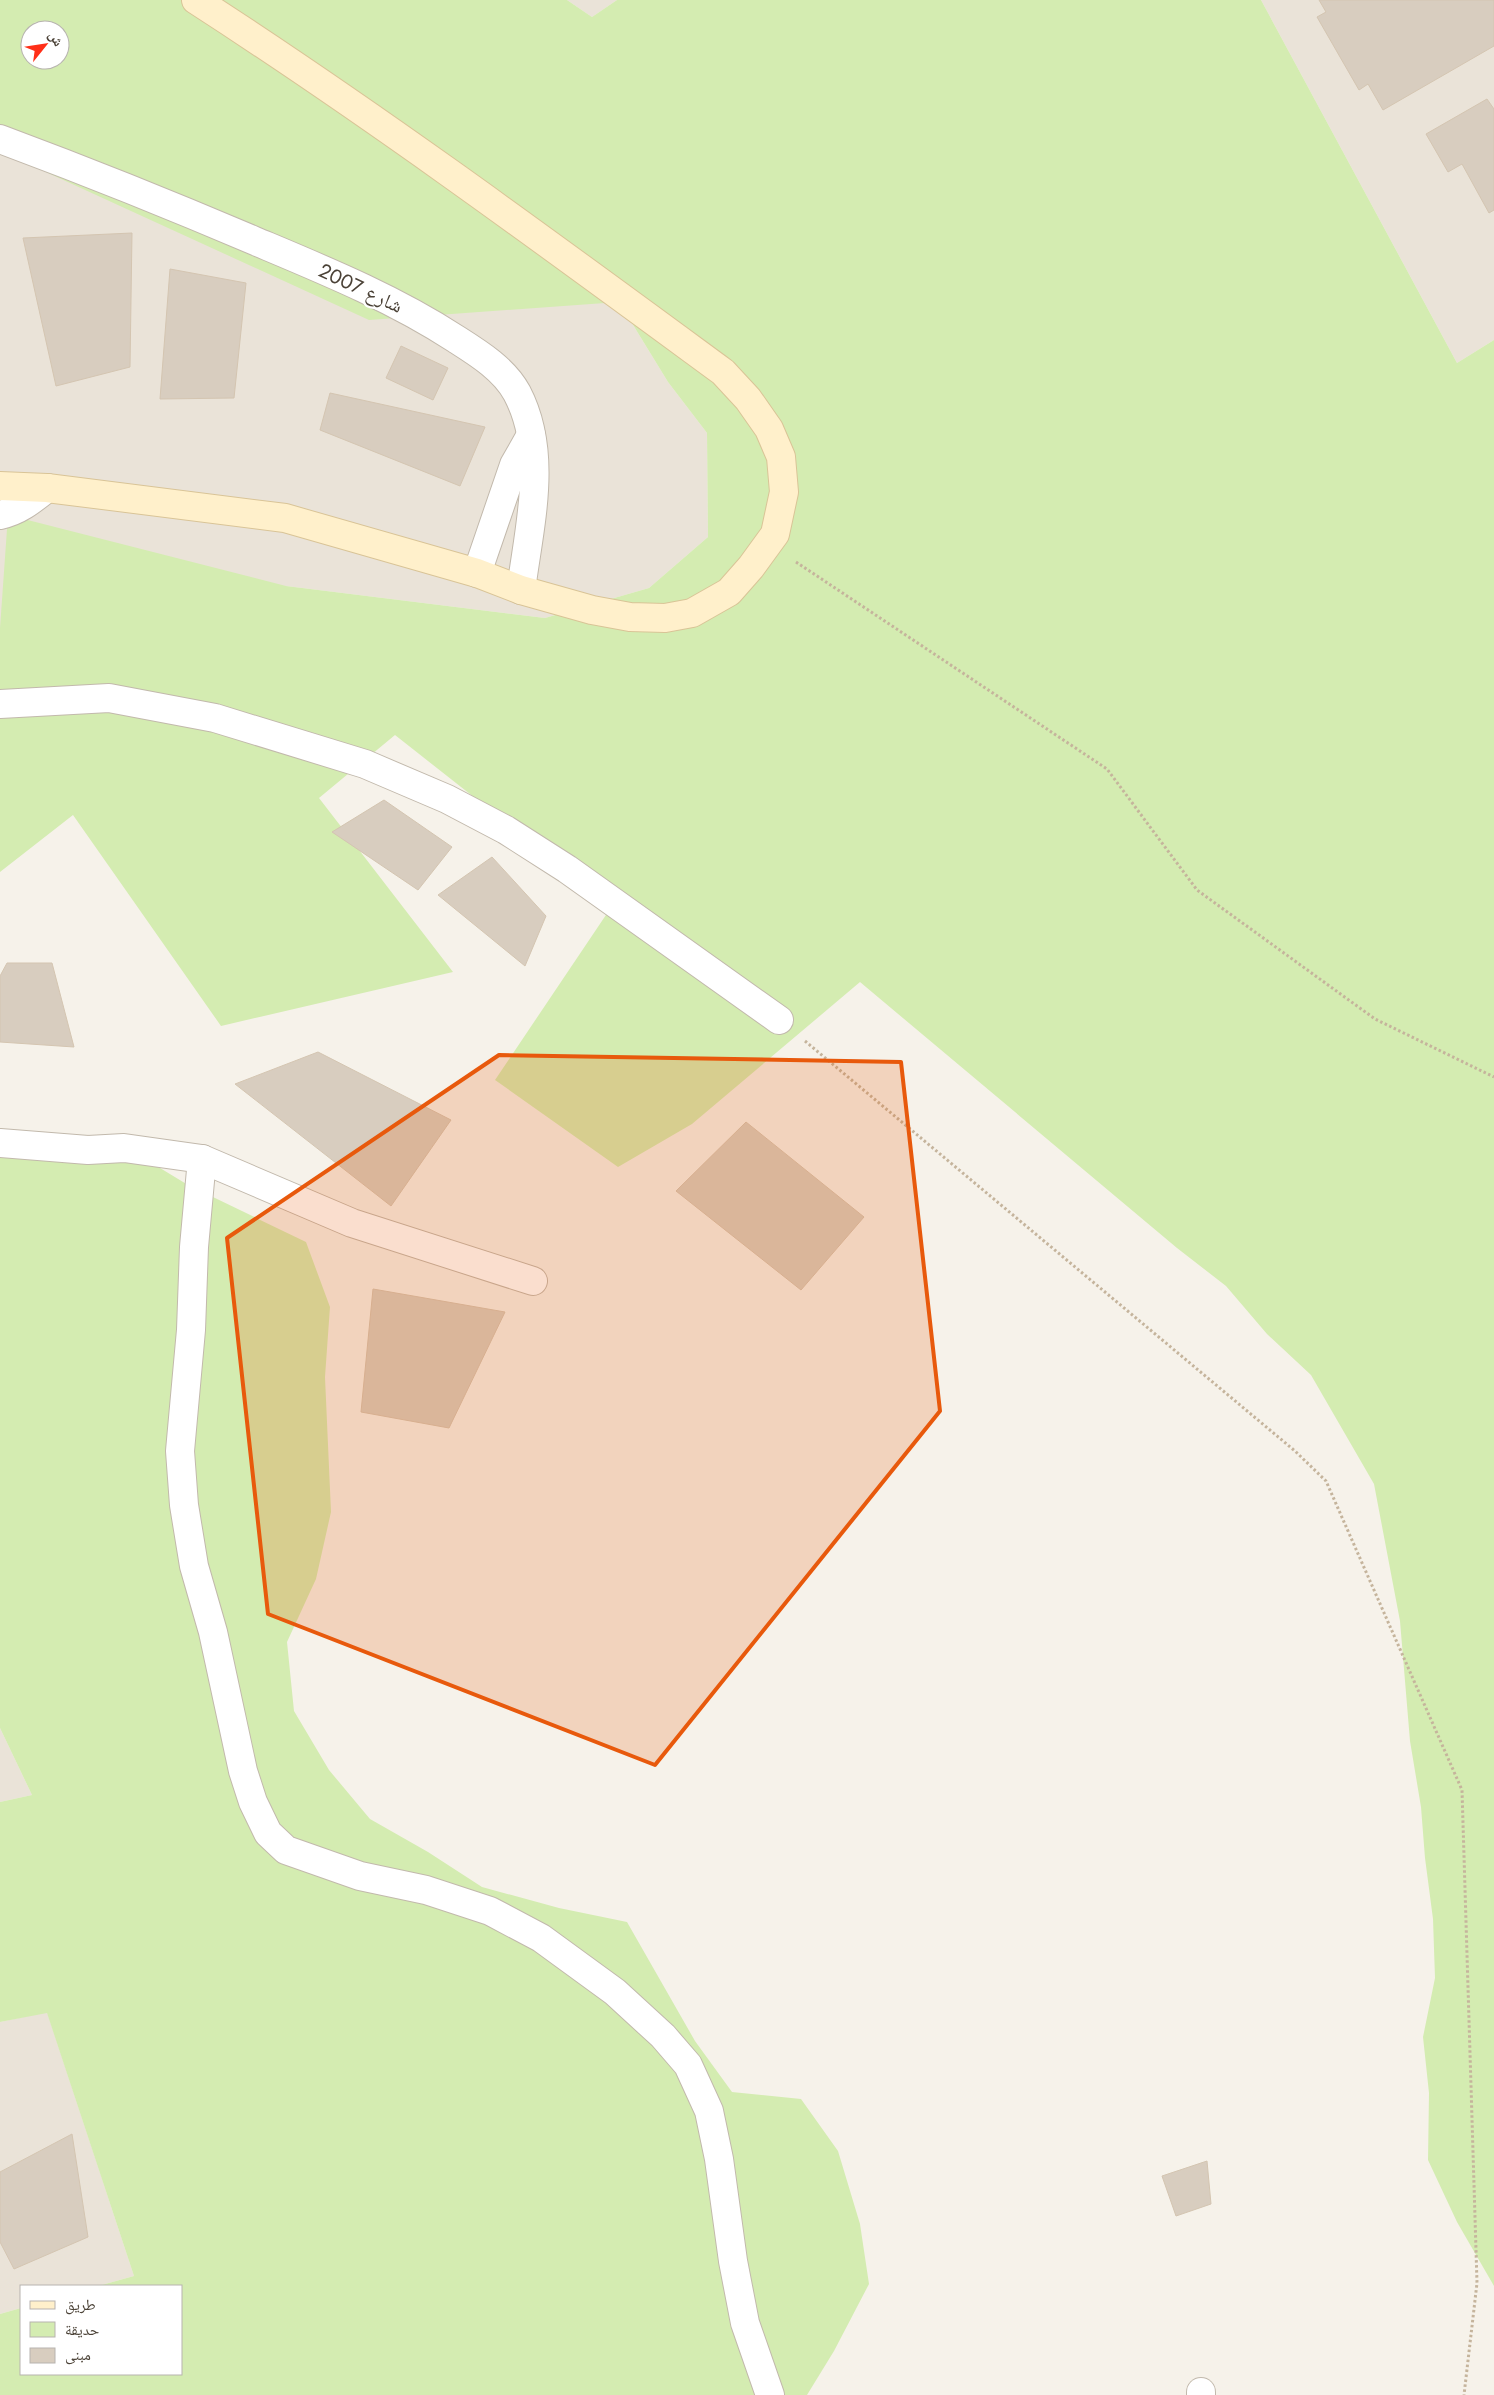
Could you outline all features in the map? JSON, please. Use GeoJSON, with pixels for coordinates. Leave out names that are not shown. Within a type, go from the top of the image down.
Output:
{"type":"FeatureCollection","features":[{"type":"Feature","properties":{"kind":"main road"},"geometry":{"type":"LineString","coordinates":[[0,486],[47,488],[285,518],[477,573],[521,590],[592,610],[630,617],[665,618],[692,613],[729,592],[776,534],[784,492],[781,458],[769,429],[748,399],[723,372],[482,195],[289,60],[196,0]]}},
{"type":"Feature","properties":{"kind":"street","name":"شارع 2007"},"geometry":{"type":"LineString","coordinates":[[0,139],[112,181],[363,287],[431,323],[483,356],[504,375],[517,393],[531,435],[536,470],[521,590]]}},
{"type":"Feature","properties":{"kind":"street"},"geometry":{"type":"LineString","coordinates":[[477,573],[514,465],[531,435]]}},
{"type":"Feature","properties":{"kind":"street"},"geometry":{"type":"LineString","coordinates":[[0,515],[27,504],[47,488]]}},
{"type":"Feature","properties":{"kind":"street"},"geometry":{"type":"LineString","coordinates":[[0,704],[109,698],[215,718],[365,764],[447,799],[506,830],[567,869],[779,1020]]}},
{"type":"Feature","properties":{"kind":"street"},"geometry":{"type":"LineString","coordinates":[[0,1143],[88,1150],[124,1148],[202,1159],[352,1223],[533,1281]]}},
{"type":"Feature","properties":{"kind":"street"},"geometry":{"type":"LineString","coordinates":[[202,1159],[194,1247],[191,1330],[180,1451],[184,1505],[194,1566],[253,1802],[268,1833],[286,1850],[360,1876],[426,1890],[490,1911],[542,1938],[615,1992],[663,2036],[688,2065],[709,2111],[719,2159],[733,2261],[745,2323],[770,2395]]}},
{"type":"Feature","properties":{"kind":"path"},"geometry":{"type":"LineString","coordinates":[[768,544],[1107,769],[1196,890],[1375,1019],[1494,1077]]}},
{"type":"Feature","properties":{"kind":"path"},"geometry":{"type":"LineString","coordinates":[[779,1020],[1295,1451],[1326,1480],[1462,1790],[1477,2282],[1464,2395]]}},
{"type":"Feature","properties":{"kind":"highlighted area"},"geometry":{"type":"Polygon","coordinates":[[[499,1055],[901,1062],[940,1411],[655,1765],[268,1614],[227,1238],[499,1055]]]}},
{"type":"Feature","properties":{"kind":"shaded area"},"geometry":{"type":"Polygon","coordinates":[[[567,0],[617,0],[592,17],[567,0]]]}},
{"type":"Feature","properties":{"kind":"shaded area"},"geometry":{"type":"Polygon","coordinates":[[[1261,0],[1494,0],[1494,340],[1457,363],[1261,0]]]}},
{"type":"Feature","properties":{"kind":"shaded area"},"geometry":{"type":"Polygon","coordinates":[[[0,151],[619,302],[668,382],[707,433],[708,537],[649,588],[545,618],[286,586],[0,628],[0,151]]]}},
{"type":"Feature","properties":{"kind":"shaded area"},"geometry":{"type":"Polygon","coordinates":[[[0,1728],[32,1795],[0,1802],[0,1728]]]}},
{"type":"Feature","properties":{"kind":"shaded area"},"geometry":{"type":"Polygon","coordinates":[[[47,2012],[134,2276],[102,2285],[20,2285],[20,2308],[0,2314],[0,2022],[47,2012]]]}},
{"type":"Feature","properties":{"kind":"green space"},"geometry":{"type":"Polygon","coordinates":[[[0,0],[567,0],[592,17],[617,0],[1261,0],[1457,363],[1494,340],[1494,2286],[1457,2222],[1428,2160],[1429,2093],[1423,2037],[1435,1978],[1433,1919],[1421,1807],[1410,1741],[1400,1621],[1374,1484],[1311,1375],[1267,1334],[1226,1286],[1177,1248],[860,982],[692,1124],[618,1167],[495,1080],[612,906],[395,735],[319,798],[453,972],[221,1026],[73,815],[0,872],[0,628],[8,515],[286,586],[545,618],[649,588],[708,537],[707,433],[668,382],[619,302],[369,320],[0,151],[0,0]]]}},
{"type":"Feature","properties":{"kind":"green space"},"geometry":{"type":"Polygon","coordinates":[[[0,1146],[137,1154],[188,1185],[306,1242],[330,1307],[325,1377],[331,1512],[316,1579],[287,1642],[294,1711],[329,1770],[370,1819],[428,1852],[482,1887],[559,1908],[627,1922],[695,2041],[732,2092],[801,2099],[838,2151],[860,2224],[869,2284],[834,2351],[807,2395],[0,2395],[0,2314],[20,2308],[20,2375],[182,2375],[182,2285],[102,2285],[134,2276],[47,2013],[0,2022],[0,1802],[32,1795],[0,1728],[0,1146]]]}},
{"type":"Feature","properties":{"kind":"building"},"geometry":{"type":"Polygon","coordinates":[[[1319,0],[1494,0],[1494,46],[1383,110],[1368,84],[1359,90],[1317,17],[1326,12],[1319,0]]]}},
{"type":"Feature","properties":{"kind":"building"},"geometry":{"type":"Polygon","coordinates":[[[1487,99],[1494,109],[1494,210],[1489,213],[1462,164],[1448,172],[1426,134],[1487,99]]]}},
{"type":"Feature","properties":{"kind":"building"},"geometry":{"type":"Polygon","coordinates":[[[132,233],[130,367],[56,386],[23,238],[132,233]]]}},
{"type":"Feature","properties":{"kind":"building"},"geometry":{"type":"Polygon","coordinates":[[[170,269],[246,283],[234,398],[160,399],[170,269]]]}},
{"type":"Feature","properties":{"kind":"building"},"geometry":{"type":"Polygon","coordinates":[[[401,346],[448,368],[433,400],[386,378],[401,346]]]}},
{"type":"Feature","properties":{"kind":"building"},"geometry":{"type":"Polygon","coordinates":[[[330,393],[485,427],[460,486],[320,430],[330,393]]]}},
{"type":"Feature","properties":{"kind":"building"},"geometry":{"type":"Polygon","coordinates":[[[384,800],[452,847],[418,890],[332,832],[384,800]]]}},
{"type":"Feature","properties":{"kind":"building"},"geometry":{"type":"Polygon","coordinates":[[[492,857],[546,916],[525,966],[438,895],[492,857]]]}},
{"type":"Feature","properties":{"kind":"building"},"geometry":{"type":"Polygon","coordinates":[[[7,963],[52,963],[74,1047],[0,1042],[0,976],[7,963]]]}},
{"type":"Feature","properties":{"kind":"building"},"geometry":{"type":"Polygon","coordinates":[[[318,1052],[451,1120],[391,1206],[235,1084],[318,1052]]]}},
{"type":"Feature","properties":{"kind":"building"},"geometry":{"type":"Polygon","coordinates":[[[746,1122],[864,1217],[801,1290],[676,1191],[746,1122]]]}},
{"type":"Feature","properties":{"kind":"building"},"geometry":{"type":"Polygon","coordinates":[[[373,1289],[505,1312],[449,1428],[361,1412],[373,1289]]]}},
{"type":"Feature","properties":{"kind":"building"},"geometry":{"type":"Polygon","coordinates":[[[72,2134],[88,2237],[14,2269],[0,2242],[0,2172],[72,2134]]]}},
{"type":"Feature","properties":{"kind":"building"},"geometry":{"type":"Polygon","coordinates":[[[1207,2161],[1211,2204],[1176,2216],[1162,2176],[1207,2161]]]}}]}
